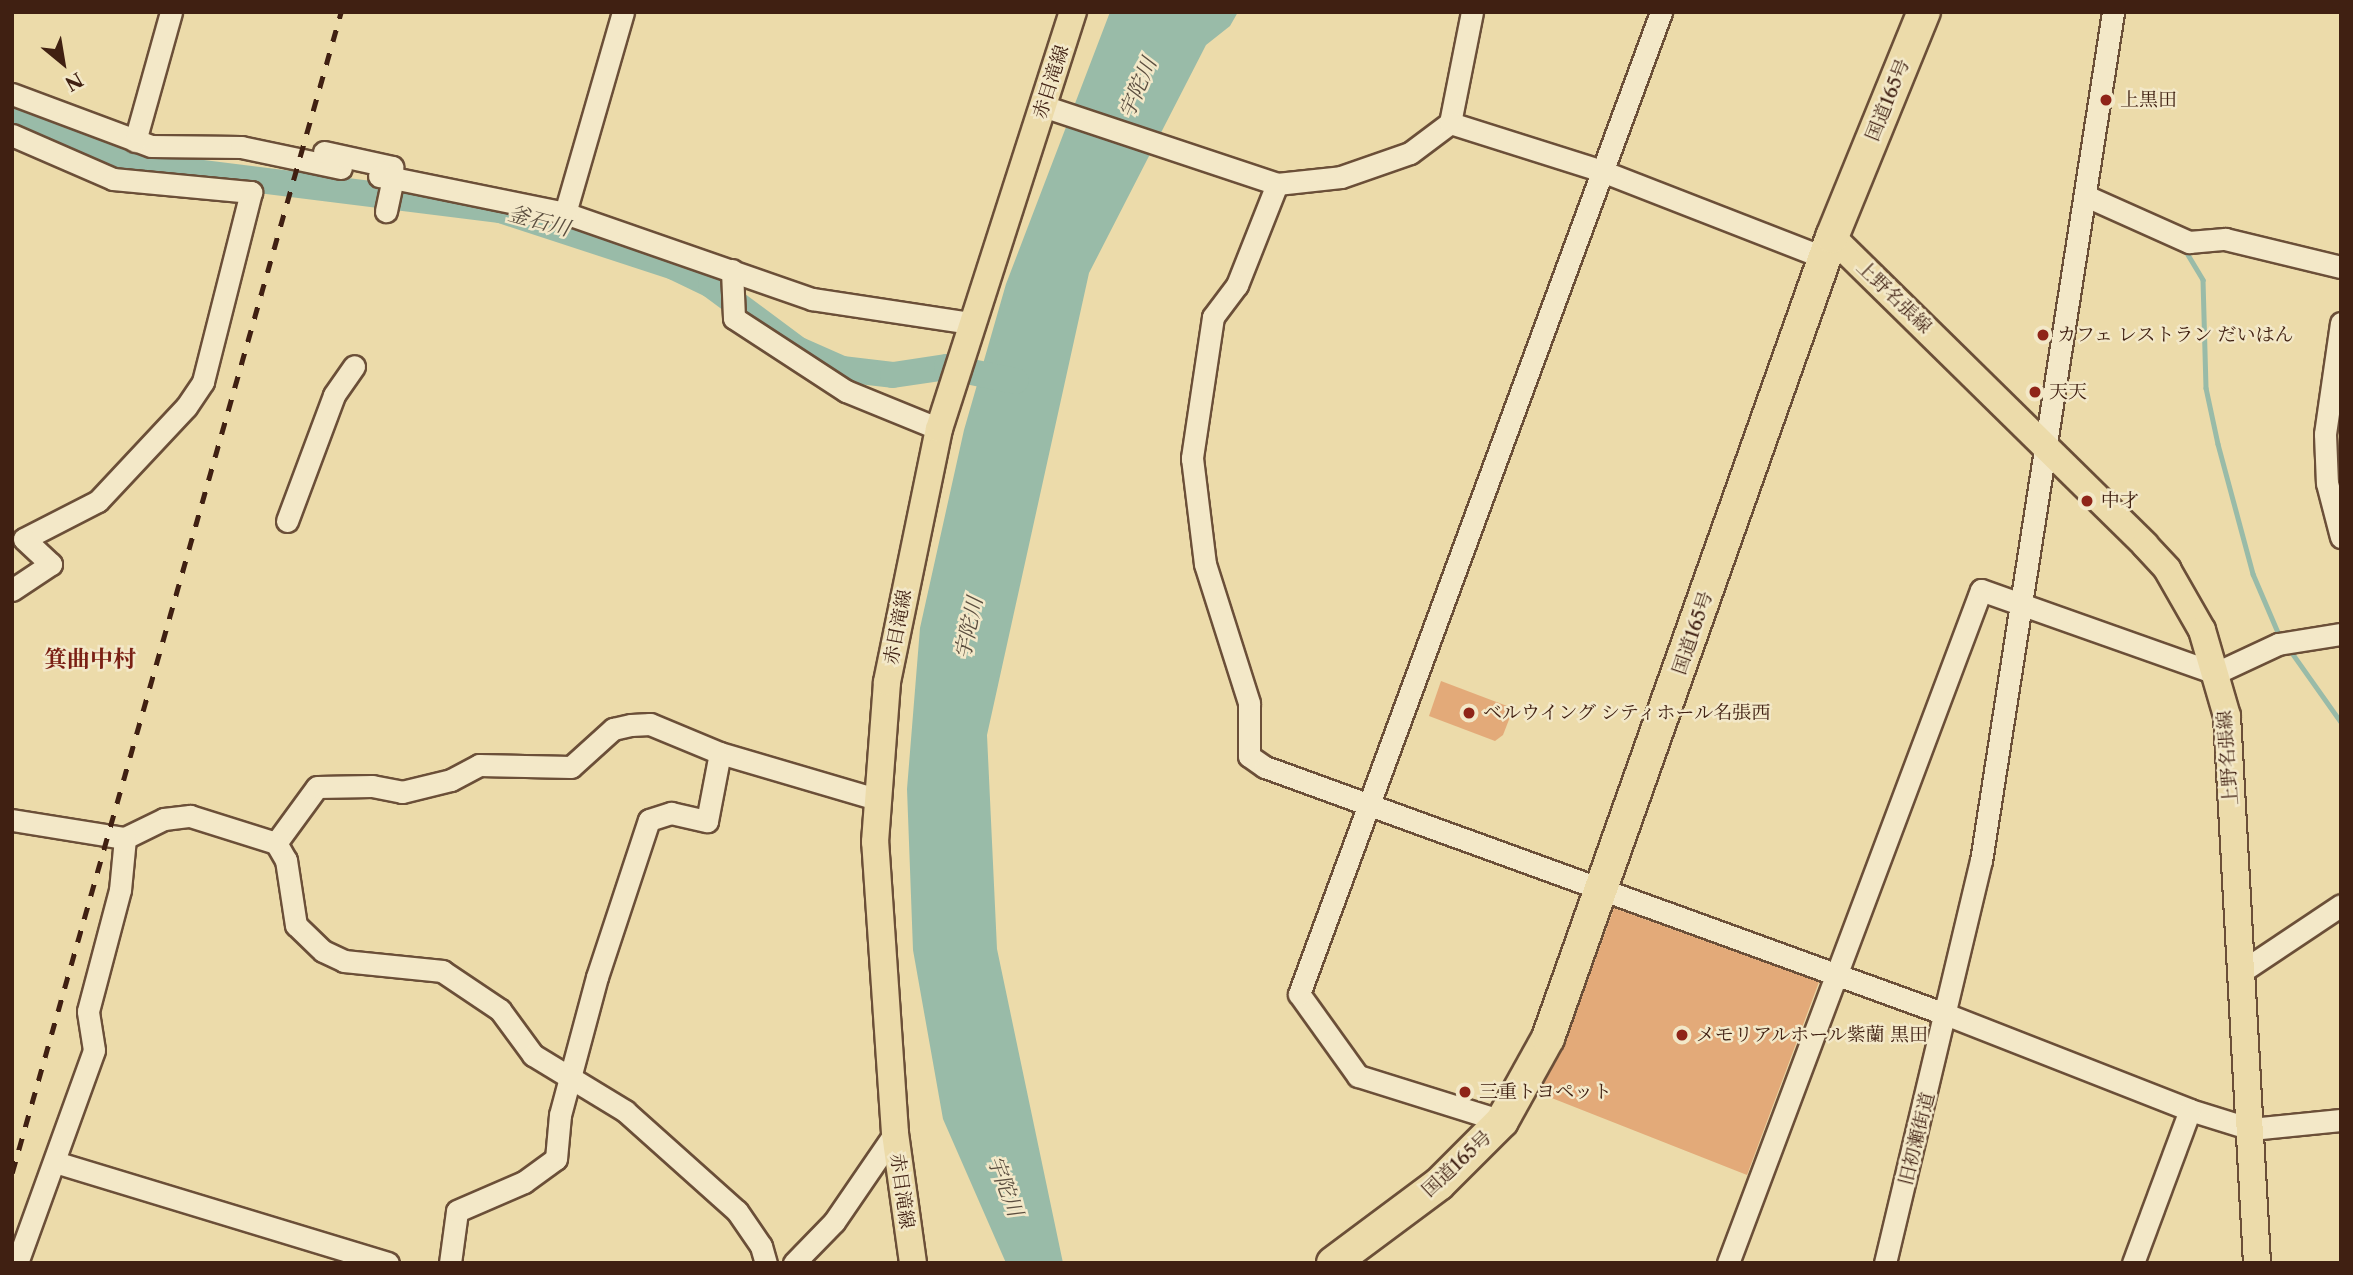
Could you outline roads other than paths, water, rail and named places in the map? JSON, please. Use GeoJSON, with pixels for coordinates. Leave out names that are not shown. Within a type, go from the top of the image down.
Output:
{"type":"FeatureCollection","features":[{"type":"Feature","properties":{"kind":"highway","name":"国道165号"},"geometry":{"type":"LineString","coordinates":[[1333,1263],[1366,1252],[1502,1121],[1548,1038],[1828,247],[1924,12]]}},
{"type":"Feature","properties":{"kind":"main road","name":"赤目滝線"},"geometry":{"type":"LineString","coordinates":[[913,1263],[895,1133],[876,799],[887,682],[939,429],[971,323],[1047,107],[1073,12]]}},
{"type":"Feature","properties":{"kind":"main road","name":"上野名張線"},"geometry":{"type":"LineString","coordinates":[[1828,247],[2047,445],[2168,569],[2202,630],[2217,673],[2227,716],[2257,1263]]}},
{"type":"Feature","properties":{"kind":"street"},"geometry":{"type":"LineString","coordinates":[[135,141],[171,12]]}},
{"type":"Feature","properties":{"kind":"street"},"geometry":{"type":"LineString","coordinates":[[565,213],[622,12]]}},
{"type":"Feature","properties":{"kind":"street"},"geometry":{"type":"LineString","coordinates":[[1047,107],[1277,184],[1374,168],[1410,153],[1450,123],[1472,12]]}},
{"type":"Feature","properties":{"kind":"street"},"geometry":{"type":"LineString","coordinates":[[1502,1121],[1358,1076],[1299,995],[1661,12]]}},
{"type":"Feature","properties":{"kind":"street","name":"旧初瀬街道"},"geometry":{"type":"LineString","coordinates":[[1885,1263],[1948,1015],[1981,861],[2025,604],[2113,12]]}},
{"type":"Feature","properties":{"kind":"street"},"geometry":{"type":"LineString","coordinates":[[12,94],[135,141],[180,150],[263,150],[392,181],[565,213],[732,279],[812,299],[971,323]]}},
{"type":"Feature","properties":{"kind":"street"},"geometry":{"type":"LineString","coordinates":[[1450,123],[1828,247]]}},
{"type":"Feature","properties":{"kind":"street"},"geometry":{"type":"LineString","coordinates":[[12,135],[113,179],[251,192],[203,382],[186,407],[98,501],[24,538],[51,564],[12,590]]}},
{"type":"Feature","properties":{"kind":"street"},"geometry":{"type":"LineString","coordinates":[[324,152],[392,167],[386,208]]}},
{"type":"Feature","properties":{"kind":"street"},"geometry":{"type":"LineString","coordinates":[[1277,184],[1237,285],[1213,317],[1192,458],[1205,564],[1249,703],[1249,756],[1265,767],[1371,802],[1603,887],[1948,1015],[2190,1110],[2250,1129],[2341,1120]]}},
{"type":"Feature","properties":{"kind":"street"},"geometry":{"type":"LineString","coordinates":[[2086,196],[2189,243],[2225,239],[2341,267]]}},
{"type":"Feature","properties":{"kind":"street"},"geometry":{"type":"LineString","coordinates":[[732,279],[734,314],[846,391],[939,429]]}},
{"type":"Feature","properties":{"kind":"street"},"geometry":{"type":"LineString","coordinates":[[2341,323],[2325,434],[2327,483],[2341,537]]}},
{"type":"Feature","properties":{"kind":"street"},"geometry":{"type":"LineString","coordinates":[[287,521],[334,396],[354,366]]}},
{"type":"Feature","properties":{"kind":"street"},"geometry":{"type":"LineString","coordinates":[[1728,1263],[1834,973],[1981,590],[2217,673],[2284,642],[2341,634]]}},
{"type":"Feature","properties":{"kind":"street"},"geometry":{"type":"LineString","coordinates":[[276,843],[317,787],[331,784],[402,793],[452,780],[479,765],[571,767],[613,729],[631,725],[650,724],[720,753],[876,799]]}},
{"type":"Feature","properties":{"kind":"street"},"geometry":{"type":"LineString","coordinates":[[450,1263],[457,1211],[524,1182],[556,1159],[569,1082],[649,820],[671,813],[707,821],[720,753]]}},
{"type":"Feature","properties":{"kind":"street"},"geometry":{"type":"LineString","coordinates":[[12,820],[125,838],[164,819],[190,816],[276,843],[286,860],[296,925],[323,951],[344,961],[442,971],[500,1010],[533,1055],[569,1082],[656,1135],[737,1211],[761,1246],[766,1263]]}},
{"type":"Feature","properties":{"kind":"street"},"geometry":{"type":"LineString","coordinates":[[17,1263],[94,1051],[88,1011],[120,890],[125,838]]}},
{"type":"Feature","properties":{"kind":"street"},"geometry":{"type":"LineString","coordinates":[[2241,972],[2341,905]]}},
{"type":"Feature","properties":{"kind":"street"},"geometry":{"type":"LineString","coordinates":[[2133,1263],[2190,1110]]}},
{"type":"Feature","properties":{"kind":"street"},"geometry":{"type":"LineString","coordinates":[[794,1263],[834,1222],[895,1133]]}},
{"type":"Feature","properties":{"kind":"street"},"geometry":{"type":"LineString","coordinates":[[55,1162],[388,1263]]}},
{"type":"Feature","properties":{"kind":"water","name":"宇陀川"},"geometry":{"type":"Polygon","coordinates":[[[1110,12],[1238,12],[1230,26],[1206,45],[1089,273],[987,735],[997,949],[1063,1263],[1006,1263],[943,1119],[913,950],[907,789],[920,628],[964,430],[1006,284],[1110,12]]]}},
{"type":"Feature","properties":{"kind":"waterway","name":"釜石川"},"geometry":{"type":"LineString","coordinates":[[12,117],[138,165],[500,210],[674,267],[711,285],[799,350],[842,369],[893,375],[947,367],[1016,381]]}},
{"type":"Feature","properties":{"kind":"waterway"},"geometry":{"type":"LineString","coordinates":[[2184,248],[2203,280],[2206,388],[2218,444],[2253,574],[2280,637]]}},
{"type":"Feature","properties":{"kind":"waterway"},"geometry":{"type":"LineString","coordinates":[[2290,650],[2341,722]]}},
{"type":"Feature","properties":{"kind":"railway"},"geometry":{"type":"LineString","coordinates":[[12,1173],[341,12]]}},
{"type":"Feature","properties":{"kind":"place","name":"上黒田"},"geometry":{"type":"Point","coordinates":[2106,100]}},
{"type":"Feature","properties":{"kind":"place","name":"カフェ レストラン だいはん"},"geometry":{"type":"Point","coordinates":[2043,335]}},
{"type":"Feature","properties":{"kind":"place","name":"天天"},"geometry":{"type":"Point","coordinates":[2035,392]}},
{"type":"Feature","properties":{"kind":"place","name":"中才"},"geometry":{"type":"Point","coordinates":[2087,501]}},
{"type":"Feature","properties":{"kind":"place","name":"ベルウイング シティホール名張西"},"geometry":{"type":"Point","coordinates":[1469,713]}},
{"type":"Feature","properties":{"kind":"place","name":"メモリアルホール紫蘭 黒田"},"geometry":{"type":"Point","coordinates":[1682,1035]}},
{"type":"Feature","properties":{"kind":"place","name":"三重トヨペット"},"geometry":{"type":"Point","coordinates":[1465,1092]}},
{"type":"Feature","properties":{"kind":"district","name":"箕曲中村"},"geometry":{"type":"Point","coordinates":[90,659]}}]}
